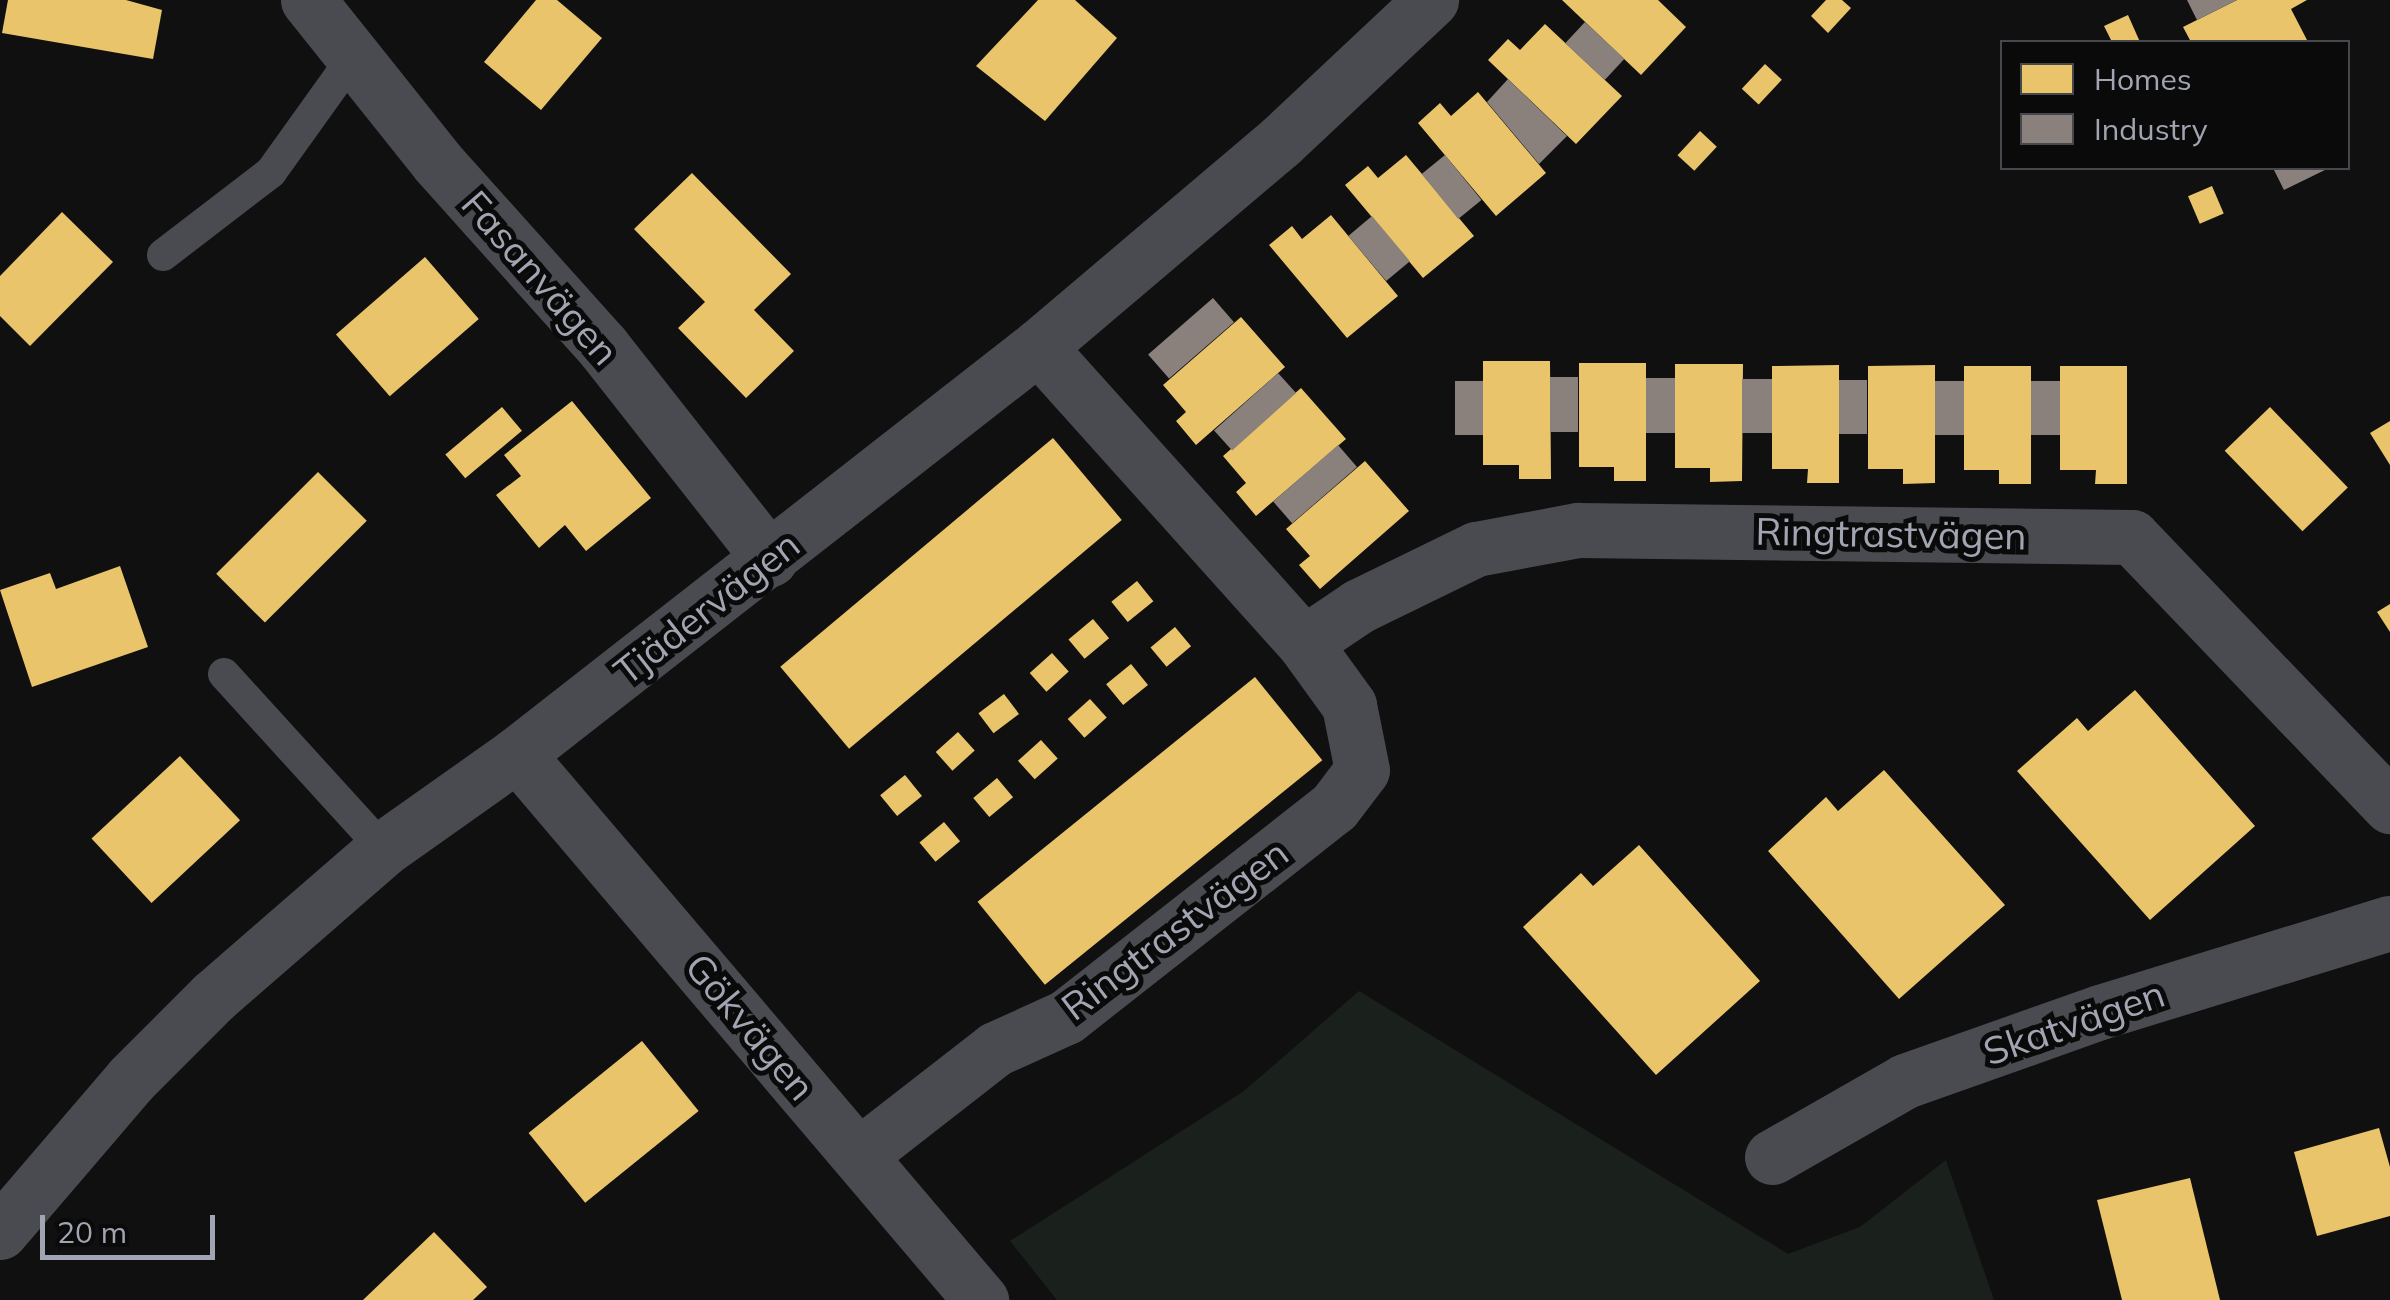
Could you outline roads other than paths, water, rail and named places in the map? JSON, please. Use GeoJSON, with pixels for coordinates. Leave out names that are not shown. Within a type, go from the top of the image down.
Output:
{"type":"FeatureCollection","features":[{"type":"Feature","properties":{"kind":"street","name":"Tjädervägen"},"geometry":{"type":"LineString","coordinates":[[0,1232],[213,997],[383,848],[518,754],[1038,347],[1280,141],[1431,0]]}},
{"type":"Feature","properties":{"kind":"street","name":"Fasanvägen"},"geometry":{"type":"LineString","coordinates":[[314,2],[438,163],[603,347],[770,559]]}},
{"type":"Feature","properties":{"kind":"street","name":"Ringtrastvägen"},"geometry":{"type":"LineString","coordinates":[[859,1156],[995,1050],[1066,1017],[1334,807],[1362,770],[1348,705],[1304,644],[1038,347]]}},
{"type":"Feature","properties":{"kind":"street","name":"Ringtrastvägen"},"geometry":{"type":"LineString","coordinates":[[1304,644],[1359,606],[1476,549],[1578,530],[2132,537],[2390,806]]}},
{"type":"Feature","properties":{"kind":"street","name":"Gökvägen"},"geometry":{"type":"LineString","coordinates":[[518,754],[981,1300]]}},
{"type":"Feature","properties":{"kind":"street","name":"Skatvägen"},"geometry":{"type":"LineString","coordinates":[[1772,1157],[1904,1081],[2100,1012],[2390,923]]}},
{"type":"Feature","properties":{"kind":"lane"},"geometry":{"type":"LineString","coordinates":[[163,255],[271,172],[354,56]]}},
{"type":"Feature","properties":{"kind":"lane"},"geometry":{"type":"LineString","coordinates":[[224,674],[383,848]]}}]}
